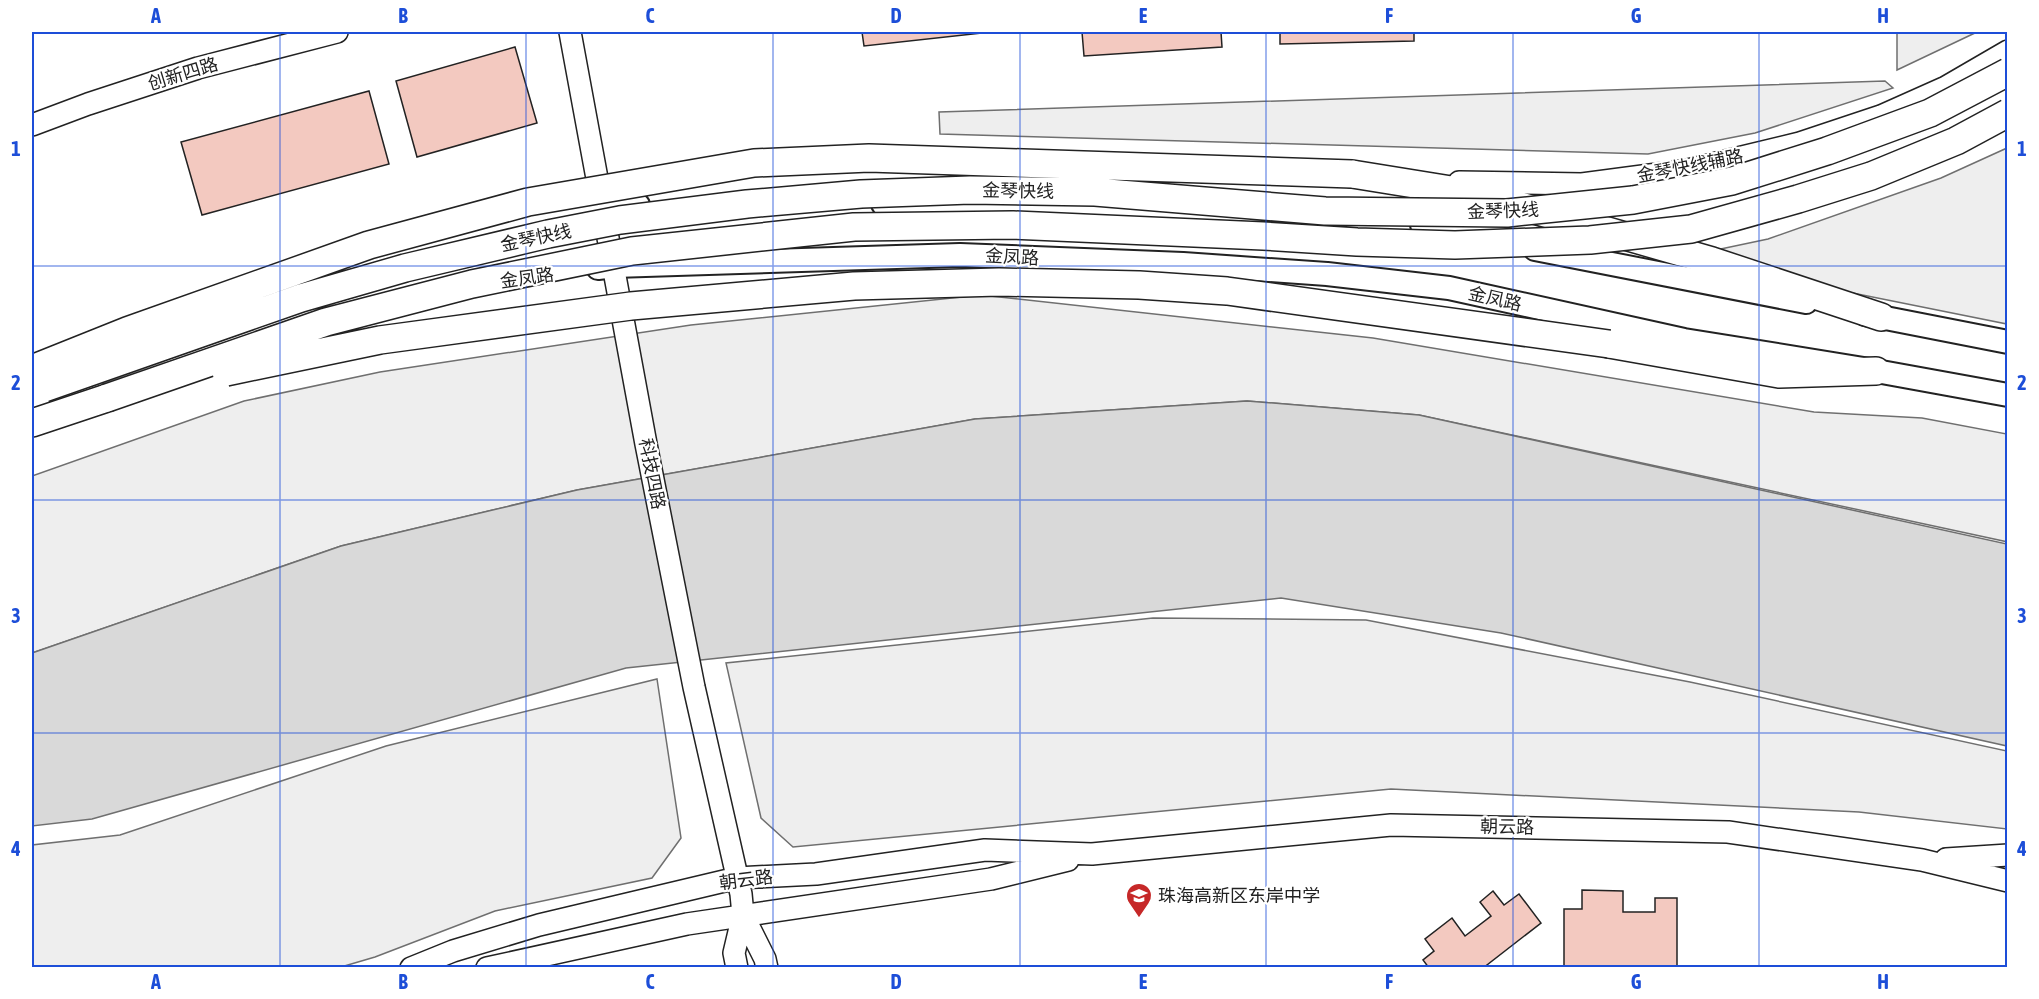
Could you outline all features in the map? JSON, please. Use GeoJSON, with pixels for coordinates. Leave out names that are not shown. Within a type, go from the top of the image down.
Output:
{"type":"FeatureCollection","features":[{"type":"Feature","properties":{"kind":"highway","name":"金琴快线"},"geometry":{"type":"LineString","coordinates":[[32,393],[332,289],[416,265],[548,234],[620,220],[747,204],[861,194],[970,190],[1095,192],[1325,211],[1507,213],[1633,200],[1732,181],[1827,151],[1930,113],[2007,72]]}},
{"type":"Feature","properties":{"kind":"highway","name":"金琴快线"},"geometry":{"type":"LineString","coordinates":[[32,423],[326,322],[472,284],[632,251],[854,227],[1013,225],[1378,243],[1455,245],[1590,240],[1691,228],[1798,199],[1871,176],[1945,145],[2007,113]]}},
{"type":"Feature","properties":{"kind":"highway"},"geometry":{"type":"LineString","coordinates":[[32,369],[127,331],[369,244],[528,202],[754,163],[869,158],[1352,174],[1482,195],[1712,261],[1881,317]]}},
{"type":"Feature","properties":{"kind":"highway"},"geometry":{"type":"LineString","coordinates":[[107,398],[380,340],[631,306],[854,286],[999,282],[1139,285],[1227,291],[1609,344],[1779,374],[1876,371]]}},
{"type":"Feature","properties":{"kind":"main road"},"geometry":{"type":"LineString","coordinates":[[32,378],[249,296],[474,232],[603,209],[711,198],[1130,214],[1463,235],[2007,342]]}},
{"type":"Feature","properties":{"kind":"main road","name":"金凤路"},"geometry":{"type":"LineString","coordinates":[[32,436],[268,346],[494,282],[614,266],[960,255],[1183,264],[1328,274],[1449,288],[1684,340],[2007,395]]}},
{"type":"Feature","properties":{"kind":"street","name":"创新四路"},"geometry":{"type":"LineString","coordinates":[[32,125],[198,68],[337,32]]}},
{"type":"Feature","properties":{"kind":"street","name":"科技四路"},"geometry":{"type":"LineString","coordinates":[[570,32],[646,444],[694,687],[737,878],[743,915],[765,959],[766,968]]}},
{"type":"Feature","properties":{"kind":"street","name":"金琴快线辅路"},"geometry":{"type":"LineString","coordinates":[[1352,174],[1443,182],[1582,184],[1688,170],[1800,143],[1881,116],[1946,87],[2007,51]]}},
{"type":"Feature","properties":{"kind":"street","name":"朝云路"},"geometry":{"type":"LineString","coordinates":[[411,968],[453,951],[538,925],[737,878],[816,874],[985,850],[1092,854],[1391,825],[1728,832],[1922,860],[2007,881]]}},
{"type":"Feature","properties":{"kind":"street","name":"朝云路"},"geometry":{"type":"LineString","coordinates":[[487,968],[687,924],[991,879],[1092,854]]}},
{"type":"Feature","properties":{"kind":"street","name":"朝云路"},"geometry":{"type":"LineString","coordinates":[[1922,860],[2007,855]]}},
{"type":"Feature","properties":{"kind":"street","name":"科技四路"},"geometry":{"type":"LineString","coordinates":[[737,968],[734,953],[743,915]]}},
{"type":"Feature","properties":{"kind":"shaded area"},"geometry":{"type":"Polygon","coordinates":[[[1897,32],[1977,32],[1897,70],[1897,32]]]}},
{"type":"Feature","properties":{"kind":"shaded area"},"geometry":{"type":"Polygon","coordinates":[[[1885,81],[1893,88],[1755,133],[1648,154],[940,134],[939,112],[1885,81]]]}},
{"type":"Feature","properties":{"kind":"shaded area"},"geometry":{"type":"Polygon","coordinates":[[[2007,148],[2007,324],[1678,258],[1768,239],[1941,178],[2007,148]]]}},
{"type":"Feature","properties":{"kind":"shaded area"},"geometry":{"type":"Polygon","coordinates":[[[981,295],[1373,338],[1814,412],[1922,418],[2007,434],[2008,542],[1419,415],[1247,401],[975,419],[577,490],[341,546],[32,653],[32,476],[244,401],[380,372],[691,325],[981,295]]]}},
{"type":"Feature","properties":{"kind":"shaded area"},"geometry":{"type":"Polygon","coordinates":[[[1247,401],[1419,415],[2007,544],[2007,746],[1501,633],[1281,598],[626,668],[92,819],[32,826],[32,653],[341,546],[577,490],[975,419],[1247,401]]]}},
{"type":"Feature","properties":{"kind":"shaded area"},"geometry":{"type":"Polygon","coordinates":[[[1153,618],[1366,620],[1690,682],[2007,751],[2007,829],[1859,812],[1391,789],[793,847],[761,818],[726,663],[1153,618]]]}},
{"type":"Feature","properties":{"kind":"shaded area"},"geometry":{"type":"Polygon","coordinates":[[[657,679],[681,838],[652,878],[495,911],[375,957],[341,967],[32,967],[32,845],[120,835],[386,746],[657,679]]]}},
{"type":"Feature","properties":{"kind":"building"},"geometry":{"type":"Polygon","coordinates":[[[862,32],[991,32],[864,46],[862,32]]]}},
{"type":"Feature","properties":{"kind":"building"},"geometry":{"type":"Polygon","coordinates":[[[1082,32],[1221,32],[1222,47],[1084,56],[1082,32]]]}},
{"type":"Feature","properties":{"kind":"building"},"geometry":{"type":"Polygon","coordinates":[[[1280,32],[1414,32],[1414,41],[1280,44],[1280,32]]]}},
{"type":"Feature","properties":{"kind":"building"},"geometry":{"type":"Polygon","coordinates":[[[515,47],[537,123],[417,157],[396,81],[515,47]]]}},
{"type":"Feature","properties":{"kind":"building"},"geometry":{"type":"Polygon","coordinates":[[[369,91],[389,164],[202,215],[181,142],[369,91]]]}},
{"type":"Feature","properties":{"kind":"building"},"geometry":{"type":"Polygon","coordinates":[[[1582,890],[1623,891],[1623,912],[1655,912],[1655,898],[1677,898],[1677,967],[1564,966],[1564,909],[1582,909],[1582,890]]]}},
{"type":"Feature","properties":{"kind":"building"},"geometry":{"type":"Polygon","coordinates":[[[1493,891],[1504,905],[1519,894],[1541,923],[1483,968],[1429,968],[1423,960],[1434,951],[1425,939],[1452,918],[1465,936],[1491,916],[1480,902],[1493,891]]]}},
{"type":"Feature","properties":{"kind":"place","name":"珠海高新区东岸中学"},"geometry":{"type":"Point","coordinates":[1139,919]}}]}
